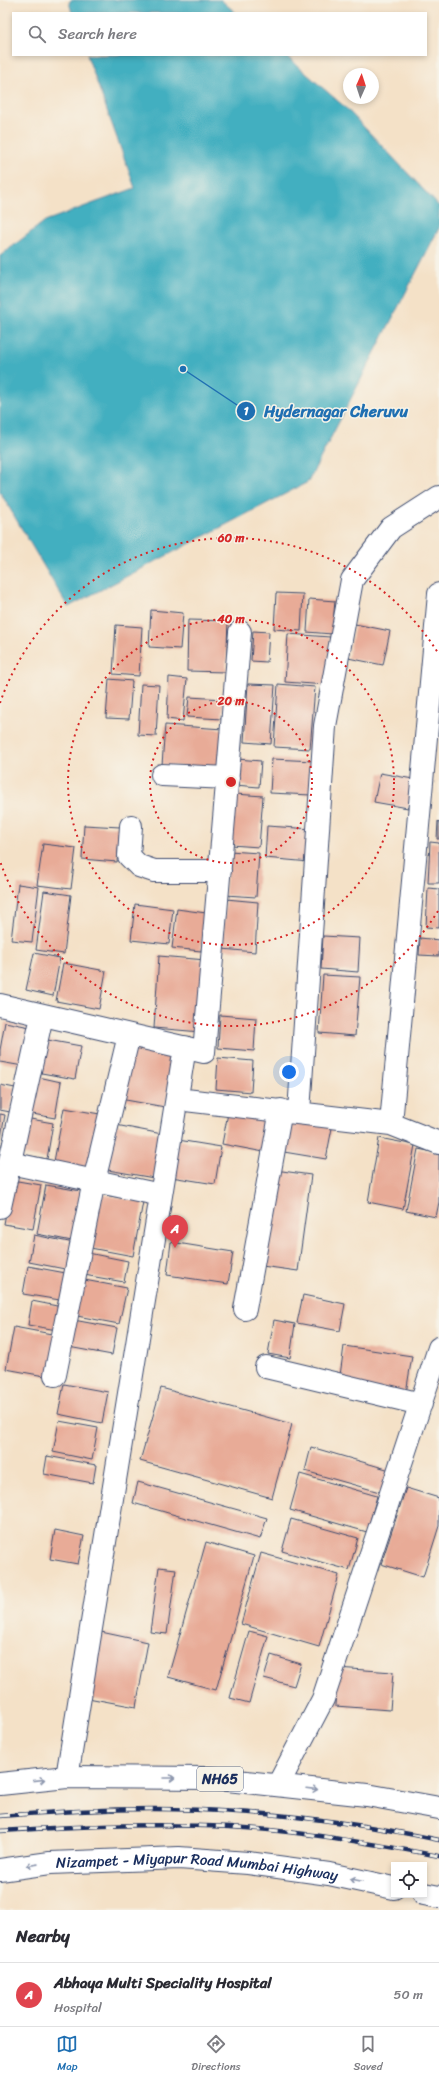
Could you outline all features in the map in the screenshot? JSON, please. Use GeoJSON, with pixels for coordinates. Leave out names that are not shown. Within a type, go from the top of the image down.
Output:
{"type":"FeatureCollection","features":[{"type":"Feature","properties":{"kind":"main road"},"geometry":{"type":"LineString","coordinates":[[245,1309],[290,1111],[325,726],[352,580],[391,528],[439,497]]}},
{"type":"Feature","properties":{"kind":"main road"},"geometry":{"type":"LineString","coordinates":[[391,1124],[439,594]]}},
{"type":"Feature","properties":{"kind":"main road"},"geometry":{"type":"LineString","coordinates":[[0,1005],[42,1016],[204,1052],[240,632]]}},
{"type":"Feature","properties":{"kind":"main road"},"geometry":{"type":"LineString","coordinates":[[162,774],[228,778]]}},
{"type":"Feature","properties":{"kind":"main road"},"geometry":{"type":"LineString","coordinates":[[131,826],[129,856],[139,866],[154,871],[220,871]]}},
{"type":"Feature","properties":{"kind":"main road"},"geometry":{"type":"LineString","coordinates":[[0,1207],[42,1016]]}},
{"type":"Feature","properties":{"kind":"main road"},"geometry":{"type":"LineString","coordinates":[[55,1375],[94,1181],[129,1035]]}},
{"type":"Feature","properties":{"kind":"main road"},"geometry":{"type":"LineString","coordinates":[[67,1777],[185,1047]]}},
{"type":"Feature","properties":{"kind":"main road"},"geometry":{"type":"LineString","coordinates":[[177,1099],[391,1124],[439,1143]]}},
{"type":"Feature","properties":{"kind":"main road"},"geometry":{"type":"LineString","coordinates":[[10,1163],[161,1195]]}},
{"type":"Feature","properties":{"kind":"main road"},"geometry":{"type":"LineString","coordinates":[[278,1785],[323,1699],[439,1348]]}},
{"type":"Feature","properties":{"kind":"main road"},"geometry":{"type":"LineString","coordinates":[[266,1367],[420,1404]]}},
{"type":"Feature","properties":{"kind":"main road","name":"NH65"},"geometry":{"type":"LineString","coordinates":[[0,1784],[67,1777],[208,1778],[367,1795],[439,1808]]}},
{"type":"Feature","properties":{"kind":"main road","name":"Nizampet - Miyapur Road Mumbai Highway"},"geometry":{"type":"LineString","coordinates":[[0,1870],[50,1863],[179,1858],[248,1863],[329,1874],[391,1887]]}},
{"type":"Feature","properties":{"kind":"main road"},"geometry":{"type":"LineString","coordinates":[[427,1895],[439,1897]]}},
{"type":"Feature","properties":{"kind":"water"},"geometry":{"type":"Polygon","coordinates":[[[71,0],[221,0],[235,12],[72,12],[69,2],[71,0]]]}},
{"type":"Feature","properties":{"kind":"water"},"geometry":{"type":"Polygon","coordinates":[[[87,56],[286,56],[346,108],[439,206],[439,228],[308,482],[68,607],[0,492],[0,256],[45,221],[135,188],[87,56]]]}},
{"type":"Feature","properties":{"kind":"building"},"geometry":{"type":"Polygon","coordinates":[[[276,593],[303,594],[301,631],[274,629],[276,593]]]}},
{"type":"Feature","properties":{"kind":"building"},"geometry":{"type":"Polygon","coordinates":[[[309,599],[335,601],[332,634],[307,632],[309,599]]]}},
{"type":"Feature","properties":{"kind":"building"},"geometry":{"type":"Polygon","coordinates":[[[151,610],[183,613],[180,649],[149,647],[151,610]]]}},
{"type":"Feature","properties":{"kind":"building"},"geometry":{"type":"Polygon","coordinates":[[[188,620],[228,621],[226,672],[187,671],[188,620]]]}},
{"type":"Feature","properties":{"kind":"building"},"geometry":{"type":"Polygon","coordinates":[[[355,624],[390,631],[383,665],[348,658],[355,624]]]}},
{"type":"Feature","properties":{"kind":"building"},"geometry":{"type":"Polygon","coordinates":[[[116,625],[142,627],[139,676],[113,674],[116,625]]]}},
{"type":"Feature","properties":{"kind":"building"},"geometry":{"type":"Polygon","coordinates":[[[253,631],[269,632],[267,662],[251,661],[253,631]]]}},
{"type":"Feature","properties":{"kind":"building"},"geometry":{"type":"Polygon","coordinates":[[[288,634],[330,637],[326,685],[285,682],[288,634]]]}},
{"type":"Feature","properties":{"kind":"building"},"geometry":{"type":"Polygon","coordinates":[[[169,677],[187,679],[183,721],[167,719],[169,677]]]}},
{"type":"Feature","properties":{"kind":"building"},"geometry":{"type":"Polygon","coordinates":[[[109,679],[132,681],[129,719],[106,718],[109,679]]]}},
{"type":"Feature","properties":{"kind":"building"},"geometry":{"type":"Polygon","coordinates":[[[141,684],[159,685],[156,736],[138,735],[141,684]]]}},
{"type":"Feature","properties":{"kind":"building"},"geometry":{"type":"Polygon","coordinates":[[[248,684],[275,685],[271,744],[244,742],[248,684]]]}},
{"type":"Feature","properties":{"kind":"building"},"geometry":{"type":"Polygon","coordinates":[[[278,684],[315,687],[310,749],[274,747],[278,684]]]}},
{"type":"Feature","properties":{"kind":"building"},"geometry":{"type":"Polygon","coordinates":[[[189,697],[224,699],[222,719],[187,717],[189,697]]]}},
{"type":"Feature","properties":{"kind":"building"},"geometry":{"type":"Polygon","coordinates":[[[165,725],[223,729],[220,769],[162,765],[165,725]]]}},
{"type":"Feature","properties":{"kind":"building"},"geometry":{"type":"Polygon","coordinates":[[[237,759],[261,761],[259,787],[235,785],[237,759]]]}},
{"type":"Feature","properties":{"kind":"building"},"geometry":{"type":"Polygon","coordinates":[[[272,759],[314,761],[311,795],[270,793],[272,759]]]}},
{"type":"Feature","properties":{"kind":"building"},"geometry":{"type":"Polygon","coordinates":[[[380,773],[413,779],[408,808],[374,802],[380,773]]]}},
{"type":"Feature","properties":{"kind":"building"},"geometry":{"type":"Polygon","coordinates":[[[235,794],[263,796],[259,847],[231,845],[235,794]]]}},
{"type":"Feature","properties":{"kind":"building"},"geometry":{"type":"Polygon","coordinates":[[[438,821],[439,839],[437,839],[438,821]]]}},
{"type":"Feature","properties":{"kind":"building"},"geometry":{"type":"Polygon","coordinates":[[[84,825],[120,827],[117,862],[82,859],[84,825]]]}},
{"type":"Feature","properties":{"kind":"building"},"geometry":{"type":"Polygon","coordinates":[[[267,826],[312,829],[310,862],[265,858],[267,826]]]}},
{"type":"Feature","properties":{"kind":"building"},"geometry":{"type":"Polygon","coordinates":[[[430,842],[439,843],[439,883],[428,883],[430,842]]]}},
{"type":"Feature","properties":{"kind":"building"},"geometry":{"type":"Polygon","coordinates":[[[43,844],[76,848],[71,889],[37,885],[43,844]]]}},
{"type":"Feature","properties":{"kind":"building"},"geometry":{"type":"Polygon","coordinates":[[[229,851],[259,853],[256,897],[225,895],[229,851]]]}},
{"type":"Feature","properties":{"kind":"building"},"geometry":{"type":"Polygon","coordinates":[[[18,884],[39,887],[32,942],[11,940],[18,884]]]}},
{"type":"Feature","properties":{"kind":"building"},"geometry":{"type":"Polygon","coordinates":[[[428,888],[439,889],[439,928],[426,927],[428,888]]]}},
{"type":"Feature","properties":{"kind":"building"},"geometry":{"type":"Polygon","coordinates":[[[44,891],[71,895],[64,954],[36,950],[44,891]]]}},
{"type":"Feature","properties":{"kind":"building"},"geometry":{"type":"Polygon","coordinates":[[[226,899],[258,902],[255,952],[222,949],[226,899]]]}},
{"type":"Feature","properties":{"kind":"building"},"geometry":{"type":"Polygon","coordinates":[[[135,904],[173,909],[169,944],[131,940],[135,904]]]}},
{"type":"Feature","properties":{"kind":"building"},"geometry":{"type":"Polygon","coordinates":[[[177,909],[206,913],[201,951],[172,948],[177,909]]]}},
{"type":"Feature","properties":{"kind":"building"},"geometry":{"type":"Polygon","coordinates":[[[323,936],[360,938],[358,972],[321,969],[323,936]]]}},
{"type":"Feature","properties":{"kind":"building"},"geometry":{"type":"Polygon","coordinates":[[[420,938],[439,940],[439,956],[419,955],[420,938]]]}},
{"type":"Feature","properties":{"kind":"building"},"geometry":{"type":"Polygon","coordinates":[[[34,953],[60,958],[53,996],[26,990],[34,953]]]}},
{"type":"Feature","properties":{"kind":"building"},"geometry":{"type":"Polygon","coordinates":[[[159,956],[206,960],[201,1032],[154,1028],[159,956]]]}},
{"type":"Feature","properties":{"kind":"building"},"geometry":{"type":"Polygon","coordinates":[[[63,963],[106,971],[99,1009],[56,1001],[63,963]]]}},
{"type":"Feature","properties":{"kind":"building"},"geometry":{"type":"Polygon","coordinates":[[[323,975],[360,977],[355,1036],[319,1033],[323,975]]]}},
{"type":"Feature","properties":{"kind":"building"},"geometry":{"type":"Polygon","coordinates":[[[220,1015],[256,1018],[254,1051],[218,1048],[220,1015]]]}},
{"type":"Feature","properties":{"kind":"building"},"geometry":{"type":"Polygon","coordinates":[[[5,1022],[30,1027],[23,1066],[0,1062],[0,1050],[5,1022]]]}},
{"type":"Feature","properties":{"kind":"building"},"geometry":{"type":"Polygon","coordinates":[[[42,1039],[81,1046],[75,1079],[36,1072],[42,1039]]]}},
{"type":"Feature","properties":{"kind":"building"},"geometry":{"type":"Polygon","coordinates":[[[131,1045],[175,1053],[165,1107],[120,1099],[131,1045]]]}},
{"type":"Feature","properties":{"kind":"building"},"geometry":{"type":"Polygon","coordinates":[[[218,1058],[253,1061],[251,1092],[216,1089],[218,1058]]]}},
{"type":"Feature","properties":{"kind":"building"},"geometry":{"type":"Polygon","coordinates":[[[34,1076],[61,1082],[55,1118],[27,1113],[34,1076]]]}},
{"type":"Feature","properties":{"kind":"building"},"geometry":{"type":"Polygon","coordinates":[[[0,1085],[15,1088],[10,1112],[0,1110],[0,1085]]]}},
{"type":"Feature","properties":{"kind":"building"},"geometry":{"type":"Polygon","coordinates":[[[64,1108],[100,1114],[89,1174],[53,1167],[64,1108]]]}},
{"type":"Feature","properties":{"kind":"building"},"geometry":{"type":"Polygon","coordinates":[[[229,1108],[275,1117],[269,1153],[222,1144],[229,1108]]]}},
{"type":"Feature","properties":{"kind":"building"},"geometry":{"type":"Polygon","coordinates":[[[0,1114],[5,1115],[1,1137],[0,1137],[0,1114]]]}},
{"type":"Feature","properties":{"kind":"building"},"geometry":{"type":"Polygon","coordinates":[[[25,1118],[53,1123],[47,1159],[19,1154],[25,1118]]]}},
{"type":"Feature","properties":{"kind":"building"},"geometry":{"type":"Polygon","coordinates":[[[290,1120],[332,1128],[326,1159],[284,1152],[290,1120]]]}},
{"type":"Feature","properties":{"kind":"building"},"geometry":{"type":"Polygon","coordinates":[[[116,1125],[162,1134],[154,1178],[108,1170],[116,1125]]]}},
{"type":"Feature","properties":{"kind":"building"},"geometry":{"type":"Polygon","coordinates":[[[379,1138],[415,1145],[403,1209],[368,1202],[379,1138]]]}},
{"type":"Feature","properties":{"kind":"building"},"geometry":{"type":"Polygon","coordinates":[[[178,1140],[221,1147],[215,1184],[171,1177],[178,1140]]]}},
{"type":"Feature","properties":{"kind":"building"},"geometry":{"type":"Polygon","coordinates":[[[418,1149],[439,1153],[439,1202],[436,1217],[406,1211],[418,1149]]]}},
{"type":"Feature","properties":{"kind":"building"},"geometry":{"type":"Polygon","coordinates":[[[275,1170],[311,1175],[298,1271],[262,1266],[275,1170]]]}},
{"type":"Feature","properties":{"kind":"building"},"geometry":{"type":"Polygon","coordinates":[[[12,1180],[41,1185],[33,1229],[4,1224],[12,1180]]]}},
{"type":"Feature","properties":{"kind":"building"},"geometry":{"type":"Polygon","coordinates":[[[46,1185],[81,1191],[72,1241],[37,1234],[46,1185]]]}},
{"type":"Feature","properties":{"kind":"building"},"geometry":{"type":"Polygon","coordinates":[[[95,1193],[143,1202],[133,1256],[85,1247],[95,1193]]]}},
{"type":"Feature","properties":{"kind":"building"},"geometry":{"type":"Polygon","coordinates":[[[34,1235],[74,1243],[70,1270],[29,1262],[34,1235]]]}},
{"type":"Feature","properties":{"kind":"building"},"geometry":{"type":"Polygon","coordinates":[[[171,1242],[233,1252],[228,1284],[167,1275],[171,1242]]]}},
{"type":"Feature","properties":{"kind":"building"},"geometry":{"type":"Polygon","coordinates":[[[88,1253],[128,1261],[124,1282],[84,1275],[88,1253]]]}},
{"type":"Feature","properties":{"kind":"building"},"geometry":{"type":"Polygon","coordinates":[[[28,1266],[71,1274],[66,1301],[23,1294],[28,1266]]]}},
{"type":"Feature","properties":{"kind":"building"},"geometry":{"type":"Polygon","coordinates":[[[79,1279],[127,1288],[119,1324],[72,1315],[79,1279]]]}},
{"type":"Feature","properties":{"kind":"building"},"geometry":{"type":"Polygon","coordinates":[[[303,1295],[345,1304],[340,1331],[297,1323],[303,1295]]]}},
{"type":"Feature","properties":{"kind":"building"},"geometry":{"type":"Polygon","coordinates":[[[32,1301],[62,1307],[57,1330],[28,1325],[32,1301]]]}},
{"type":"Feature","properties":{"kind":"building"},"geometry":{"type":"Polygon","coordinates":[[[68,1319],[117,1328],[112,1355],[63,1346],[68,1319]]]}},
{"type":"Feature","properties":{"kind":"building"},"geometry":{"type":"Polygon","coordinates":[[[274,1320],[295,1324],[290,1358],[268,1354],[274,1320]]]}},
{"type":"Feature","properties":{"kind":"building"},"geometry":{"type":"Polygon","coordinates":[[[14,1327],[57,1335],[50,1377],[6,1369],[14,1327]]]}},
{"type":"Feature","properties":{"kind":"building"},"geometry":{"type":"Polygon","coordinates":[[[344,1346],[412,1356],[406,1393],[339,1383],[344,1346]]]}},
{"type":"Feature","properties":{"kind":"building"},"geometry":{"type":"Polygon","coordinates":[[[64,1384],[108,1392],[102,1423],[58,1414],[64,1384]]]}},
{"type":"Feature","properties":{"kind":"building"},"geometry":{"type":"Polygon","coordinates":[[[161,1388],[292,1424],[272,1498],[140,1461],[161,1388]]]}},
{"type":"Feature","properties":{"kind":"building"},"geometry":{"type":"Polygon","coordinates":[[[59,1421],[98,1428],[92,1460],[53,1452],[59,1421]]]}},
{"type":"Feature","properties":{"kind":"building"},"geometry":{"type":"Polygon","coordinates":[[[311,1447],[390,1470],[383,1493],[305,1471],[311,1447]]]}},
{"type":"Feature","properties":{"kind":"building"},"geometry":{"type":"Polygon","coordinates":[[[47,1456],[96,1465],[93,1483],[44,1474],[47,1456]]]}},
{"type":"Feature","properties":{"kind":"building"},"geometry":{"type":"Polygon","coordinates":[[[300,1474],[377,1496],[367,1532],[290,1510],[300,1474]]]}},
{"type":"Feature","properties":{"kind":"building"},"geometry":{"type":"Polygon","coordinates":[[[138,1482],[267,1518],[260,1539],[133,1503],[138,1482]]]}},
{"type":"Feature","properties":{"kind":"building"},"geometry":{"type":"Polygon","coordinates":[[[406,1488],[439,1498],[439,1526],[423,1577],[381,1564],[406,1488]]]}},
{"type":"Feature","properties":{"kind":"building"},"geometry":{"type":"Polygon","coordinates":[[[291,1519],[358,1538],[349,1570],[282,1551],[291,1519]]]}},
{"type":"Feature","properties":{"kind":"building"},"geometry":{"type":"Polygon","coordinates":[[[55,1530],[84,1536],[78,1564],[50,1559],[55,1530]]]}},
{"type":"Feature","properties":{"kind":"building"},"geometry":{"type":"Polygon","coordinates":[[[206,1542],[254,1556],[216,1690],[168,1677],[206,1542]]]}},
{"type":"Feature","properties":{"kind":"building"},"geometry":{"type":"Polygon","coordinates":[[[261,1553],[339,1575],[319,1647],[241,1624],[261,1553]]]}},
{"type":"Feature","properties":{"kind":"building"},"geometry":{"type":"Polygon","coordinates":[[[159,1567],[176,1569],[167,1634],[150,1632],[159,1567]]]}},
{"type":"Feature","properties":{"kind":"building"},"geometry":{"type":"Polygon","coordinates":[[[249,1631],[268,1636],[249,1703],[230,1698],[249,1631]]]}},
{"type":"Feature","properties":{"kind":"building"},"geometry":{"type":"Polygon","coordinates":[[[101,1632],[148,1642],[136,1707],[88,1698],[101,1632]]]}},
{"type":"Feature","properties":{"kind":"building"},"geometry":{"type":"Polygon","coordinates":[[[271,1655],[301,1664],[294,1686],[264,1678],[271,1655]]]}},
{"type":"Feature","properties":{"kind":"building"},"geometry":{"type":"Polygon","coordinates":[[[337,1668],[393,1672],[390,1710],[335,1706],[337,1668]]]}},
{"type":"Feature","properties":{"kind":"railway"},"geometry":{"type":"LineString","coordinates":[[0,1816],[147,1809],[206,1810],[312,1819],[389,1830],[439,1840]]}},
{"type":"Feature","properties":{"kind":"railway"},"geometry":{"type":"LineString","coordinates":[[0,1831],[172,1825],[230,1827],[282,1831],[335,1838],[439,1856]]}},
{"type":"Feature","properties":{"kind":"place","name":"Hydernagar Cheruvu"},"geometry":{"type":"Point","coordinates":[183,369]}},
{"type":"Feature","properties":{"kind":"place","name":"Abhaya Multi Speciality Hospital"},"geometry":{"type":"Point","coordinates":[175,1248]}}]}
